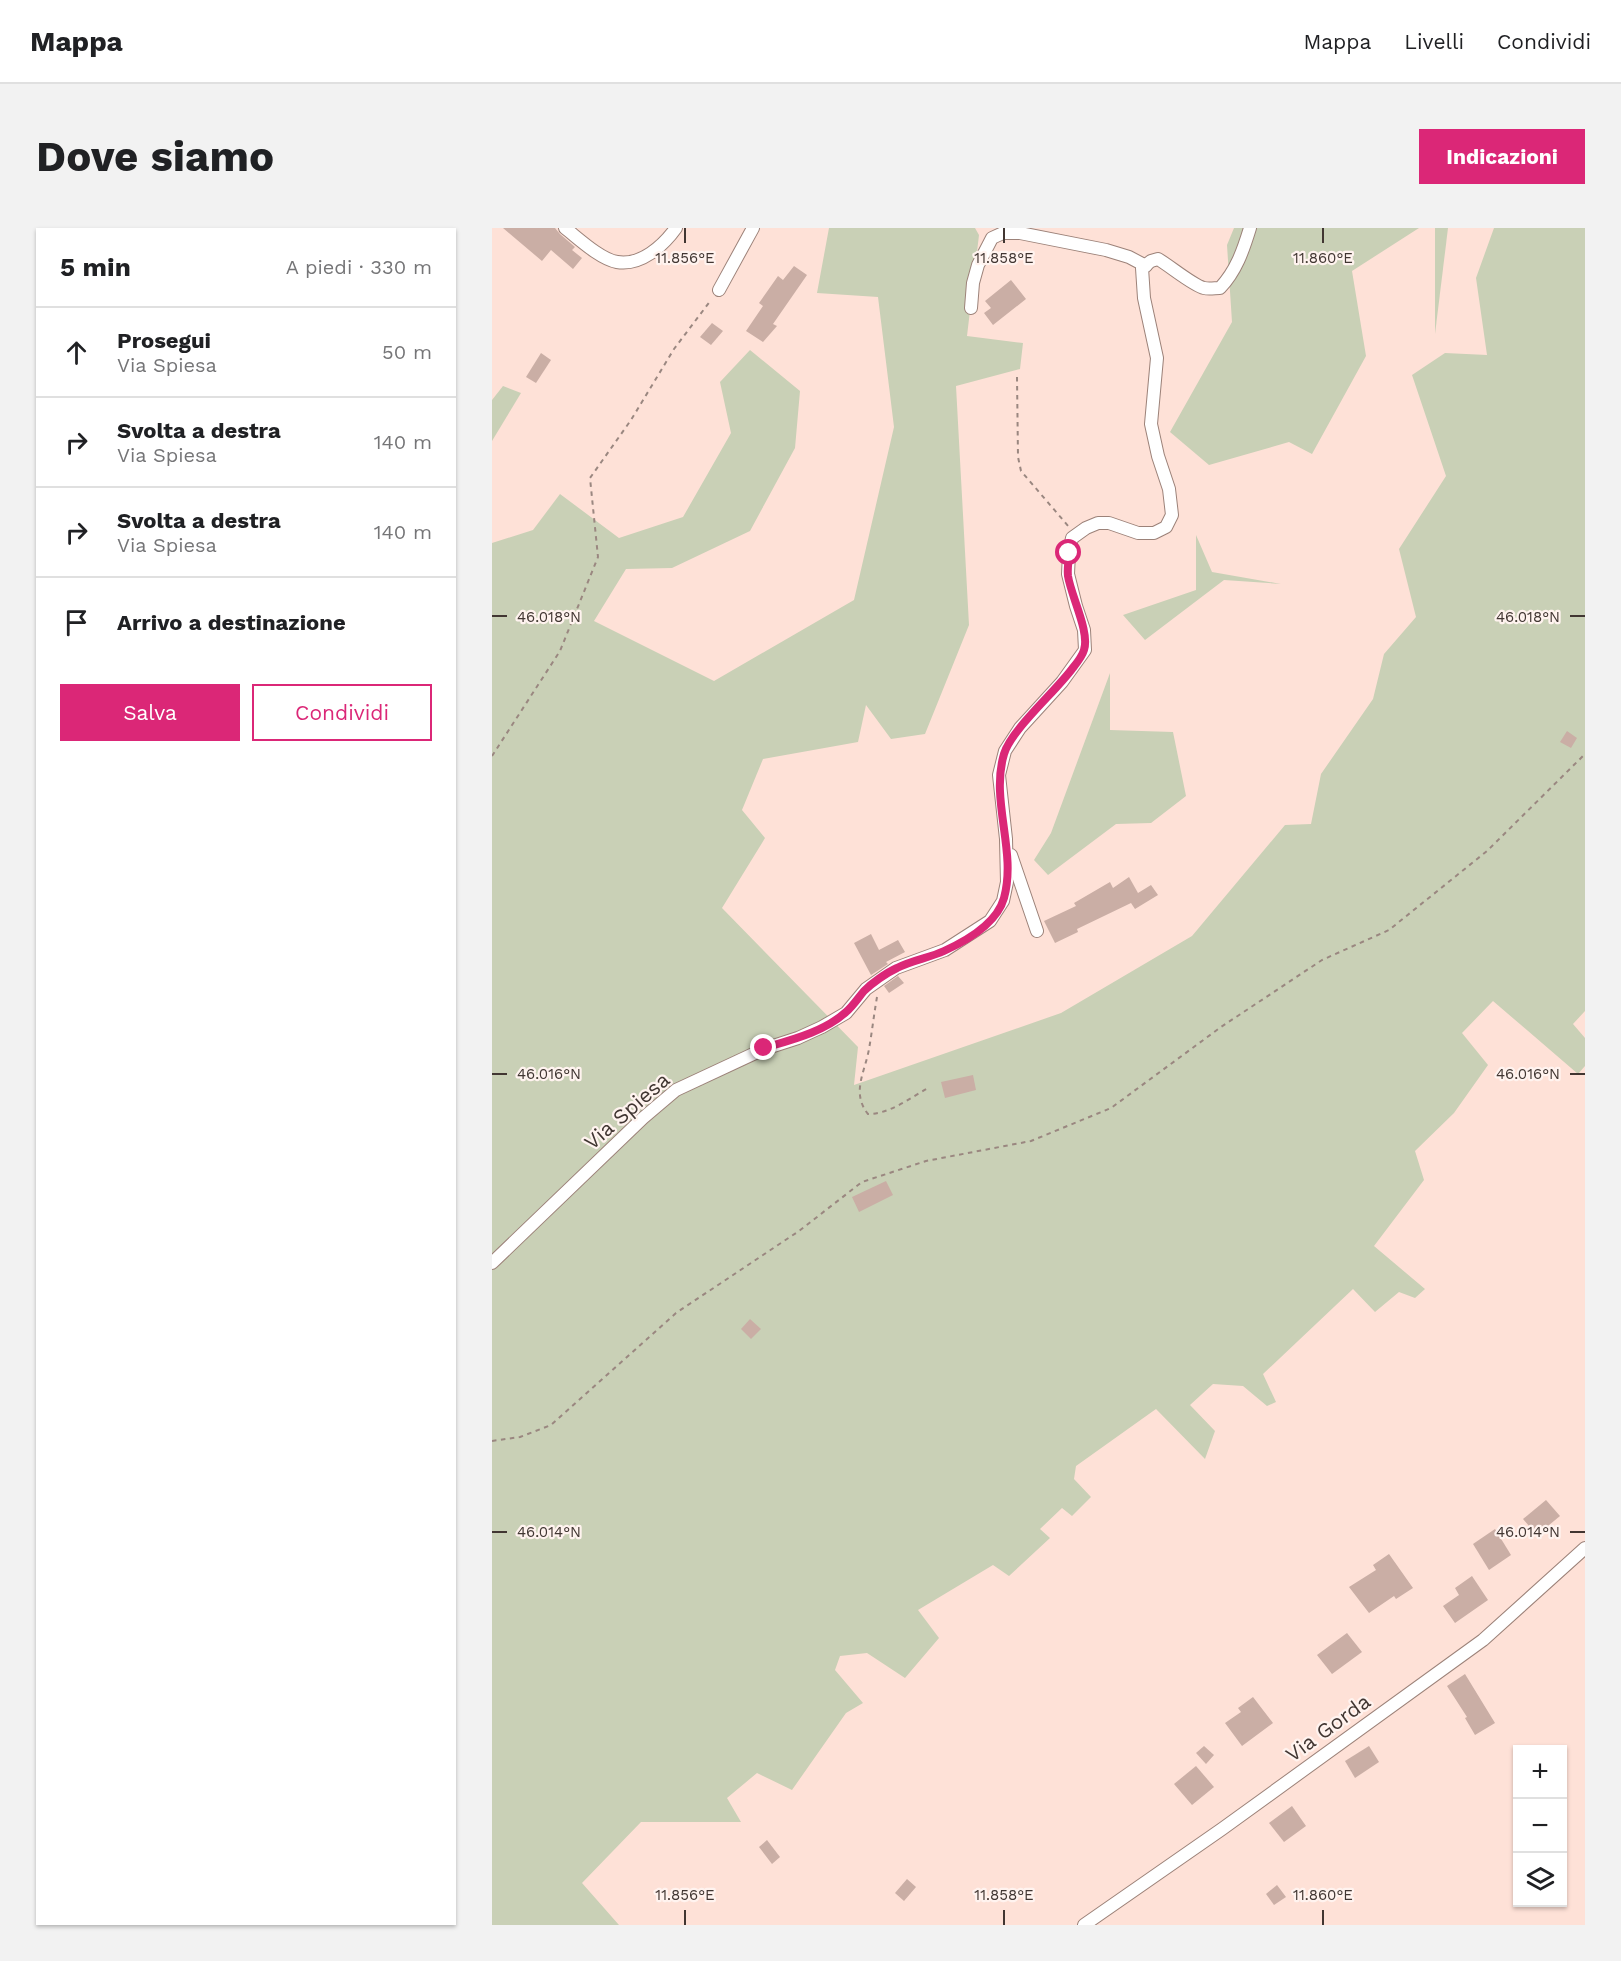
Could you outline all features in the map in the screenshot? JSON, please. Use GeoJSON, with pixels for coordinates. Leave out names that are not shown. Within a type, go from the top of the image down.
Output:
{"type":"FeatureCollection","features":[{"type":"Feature","properties":{"kind":"street"},"geometry":{"type":"LineString","coordinates":[[565,228],[601,255],[616,262],[638,261],[652,253],[676,228]]}},
{"type":"Feature","properties":{"kind":"street"},"geometry":{"type":"LineString","coordinates":[[719,290],[753,228]]}},
{"type":"Feature","properties":{"kind":"street"},"geometry":{"type":"LineString","coordinates":[[1077,535],[1098,523],[1109,523],[1138,532],[1154,532],[1166,528],[1172,515],[1168,489],[1151,424],[1157,358],[1144,298],[1142,268],[1158,259],[1203,288],[1220,288],[1229,278],[1242,254],[1250,228]]}},
{"type":"Feature","properties":{"kind":"street"},"geometry":{"type":"LineString","coordinates":[[971,308],[973,282],[978,265],[992,238],[1003,233],[1020,233],[1106,250],[1129,257],[1146,266]]}},
{"type":"Feature","properties":{"kind":"street","name":"Via Spiesa"},"geometry":{"type":"LineString","coordinates":[[492,1263],[643,1118],[676,1090],[764,1048],[822,1028],[846,1013],[866,989],[896,968],[945,950],[990,921],[1003,901],[1007,882],[1006,839],[999,775],[1005,751],[1020,728],[1062,682],[1085,650],[1084,630],[1068,574],[1072,538],[1077,535]]}},
{"type":"Feature","properties":{"kind":"street"},"geometry":{"type":"LineString","coordinates":[[1006,839],[1037,931]]}},
{"type":"Feature","properties":{"kind":"street","name":"Via Gorda"},"geometry":{"type":"LineString","coordinates":[[1084,1925],[1232,1822],[1483,1640],[1585,1548]]}},
{"type":"Feature","properties":{"kind":"path"},"geometry":{"type":"LineString","coordinates":[[492,756],[560,651],[598,557],[590,478],[631,420],[674,349],[719,290]]}},
{"type":"Feature","properties":{"kind":"path"},"geometry":{"type":"LineString","coordinates":[[1017,377],[1018,457],[1021,471],[1077,535]]}},
{"type":"Feature","properties":{"kind":"path"},"geometry":{"type":"LineString","coordinates":[[492,1441],[520,1437],[551,1425],[676,1313],[799,1232],[862,1182],[926,1161],[1032,1141],[1111,1108],[1221,1027],[1322,960],[1389,930],[1487,850],[1585,753]]}},
{"type":"Feature","properties":{"kind":"path"},"geometry":{"type":"LineString","coordinates":[[880,979],[868,1053],[860,1077],[862,1106],[868,1114],[878,1114],[905,1102],[928,1088]]}},
{"type":"Feature","properties":{"kind":"green space"},"geometry":{"type":"Polygon","coordinates":[[[829,228],[975,228],[979,235],[967,336],[1023,343],[1020,369],[956,386],[969,625],[925,734],[891,739],[866,705],[858,742],[763,759],[742,810],[765,838],[722,908],[858,1047],[854,1085],[1061,1013],[1192,936],[1285,825],[1311,824],[1321,774],[1373,699],[1384,654],[1416,617],[1399,549],[1446,476],[1412,375],[1445,353],[1487,355],[1476,278],[1494,228],[1585,228],[1585,1011],[1573,1024],[1585,1038],[1585,1066],[1578,1074],[1493,1001],[1462,1033],[1488,1065],[1454,1113],[1415,1151],[1424,1180],[1374,1246],[1425,1289],[1415,1298],[1399,1292],[1375,1312],[1353,1289],[1263,1374],[1276,1402],[1267,1406],[1243,1386],[1213,1384],[1190,1405],[1215,1431],[1205,1459],[1156,1409],[1076,1466],[1074,1479],[1091,1497],[1072,1516],[1062,1508],[1040,1529],[1050,1538],[1009,1576],[993,1565],[918,1610],[939,1638],[905,1678],[867,1653],[840,1656],[835,1670],[863,1703],[846,1713],[792,1790],[757,1773],[727,1798],[741,1822],[641,1822],[582,1883],[619,1925],[492,1925],[492,543],[533,530],[560,494],[619,538],[683,517],[731,433],[720,382],[750,350],[800,391],[795,448],[750,531],[672,568],[626,569],[594,621],[714,681],[854,600],[894,427],[878,297],[817,293],[829,228]]]}},
{"type":"Feature","properties":{"kind":"green space"},"geometry":{"type":"Polygon","coordinates":[[[1234,228],[1419,228],[1352,271],[1366,356],[1312,454],[1289,442],[1209,465],[1170,432],[1232,322],[1227,245],[1234,228]]]}},
{"type":"Feature","properties":{"kind":"green space"},"geometry":{"type":"Polygon","coordinates":[[[1435,228],[1448,228],[1435,334],[1435,228]]]}},
{"type":"Feature","properties":{"kind":"green space"},"geometry":{"type":"Polygon","coordinates":[[[503,386],[521,393],[492,441],[492,400],[503,386]]]}},
{"type":"Feature","properties":{"kind":"green space"},"geometry":{"type":"Polygon","coordinates":[[[1196,535],[1212,572],[1281,584],[1224,580],[1145,640],[1123,615],[1196,590],[1196,535]]]}},
{"type":"Feature","properties":{"kind":"green space"},"geometry":{"type":"Polygon","coordinates":[[[1110,673],[1110,730],[1173,732],[1186,796],[1151,823],[1116,824],[1048,875],[1034,860],[1051,833],[1110,673]]]}},
{"type":"Feature","properties":{"kind":"building"},"geometry":{"type":"Polygon","coordinates":[[[503,228],[555,228],[575,247],[572,250],[582,258],[573,269],[551,250],[542,261],[503,228]]]}},
{"type":"Feature","properties":{"kind":"building"},"geometry":{"type":"Polygon","coordinates":[[[794,266],[807,275],[773,324],[777,326],[763,342],[746,331],[763,306],[759,303],[778,276],[783,280],[794,266]]]}},
{"type":"Feature","properties":{"kind":"building"},"geometry":{"type":"Polygon","coordinates":[[[1011,280],[1026,299],[993,325],[984,313],[991,308],[985,301],[1011,280]]]}},
{"type":"Feature","properties":{"kind":"building"},"geometry":{"type":"Polygon","coordinates":[[[712,323],[723,331],[711,345],[700,337],[712,323]]]}},
{"type":"Feature","properties":{"kind":"building"},"geometry":{"type":"Polygon","coordinates":[[[541,353],[551,360],[536,383],[526,377],[541,353]]]}},
{"type":"Feature","properties":{"kind":"building"},"geometry":{"type":"Polygon","coordinates":[[[1567,731],[1577,738],[1571,748],[1560,742],[1567,731]]]}},
{"type":"Feature","properties":{"kind":"building"},"geometry":{"type":"Polygon","coordinates":[[[1129,877],[1138,893],[1151,885],[1158,895],[1135,909],[1131,903],[1077,929],[1078,932],[1055,943],[1044,921],[1076,906],[1074,903],[1110,882],[1113,888],[1129,877]]]}},
{"type":"Feature","properties":{"kind":"building"},"geometry":{"type":"Polygon","coordinates":[[[871,934],[879,950],[898,940],[905,952],[886,962],[888,964],[871,975],[854,943],[871,934]]]}},
{"type":"Feature","properties":{"kind":"building"},"geometry":{"type":"Polygon","coordinates":[[[898,976],[904,983],[889,993],[884,986],[898,976]]]}},
{"type":"Feature","properties":{"kind":"building"},"geometry":{"type":"Polygon","coordinates":[[[973,1075],[976,1090],[945,1098],[941,1082],[973,1075]]]}},
{"type":"Feature","properties":{"kind":"building"},"geometry":{"type":"Polygon","coordinates":[[[886,1181],[893,1195],[859,1212],[852,1197],[886,1181]]]}},
{"type":"Feature","properties":{"kind":"building"},"geometry":{"type":"Polygon","coordinates":[[[750,1319],[761,1329],[751,1339],[741,1329],[750,1319]]]}},
{"type":"Feature","properties":{"kind":"building"},"geometry":{"type":"Polygon","coordinates":[[[1546,1500],[1560,1516],[1537,1535],[1523,1519],[1546,1500]]]}},
{"type":"Feature","properties":{"kind":"building"},"geometry":{"type":"Polygon","coordinates":[[[1495,1529],[1511,1555],[1489,1570],[1473,1544],[1495,1529]]]}},
{"type":"Feature","properties":{"kind":"building"},"geometry":{"type":"Polygon","coordinates":[[[1389,1554],[1413,1588],[1396,1599],[1394,1596],[1369,1613],[1349,1587],[1376,1570],[1373,1565],[1389,1554]]]}},
{"type":"Feature","properties":{"kind":"building"},"geometry":{"type":"Polygon","coordinates":[[[1472,1576],[1488,1600],[1455,1623],[1443,1606],[1459,1595],[1455,1588],[1472,1576]]]}},
{"type":"Feature","properties":{"kind":"building"},"geometry":{"type":"Polygon","coordinates":[[[1347,1633],[1362,1652],[1332,1674],[1317,1655],[1347,1633]]]}},
{"type":"Feature","properties":{"kind":"building"},"geometry":{"type":"Polygon","coordinates":[[[1465,1674],[1495,1723],[1475,1735],[1465,1718],[1467,1717],[1447,1686],[1465,1674]]]}},
{"type":"Feature","properties":{"kind":"building"},"geometry":{"type":"Polygon","coordinates":[[[1253,1697],[1273,1723],[1242,1746],[1225,1723],[1241,1712],[1238,1708],[1253,1697]]]}},
{"type":"Feature","properties":{"kind":"building"},"geometry":{"type":"Polygon","coordinates":[[[1204,1746],[1214,1755],[1206,1764],[1196,1753],[1204,1746]]]}},
{"type":"Feature","properties":{"kind":"building"},"geometry":{"type":"Polygon","coordinates":[[[1369,1746],[1379,1762],[1355,1778],[1345,1761],[1369,1746]]]}},
{"type":"Feature","properties":{"kind":"building"},"geometry":{"type":"Polygon","coordinates":[[[1196,1766],[1214,1787],[1192,1805],[1174,1784],[1196,1766]]]}},
{"type":"Feature","properties":{"kind":"building"},"geometry":{"type":"Polygon","coordinates":[[[1292,1806],[1306,1826],[1284,1842],[1269,1823],[1292,1806]]]}},
{"type":"Feature","properties":{"kind":"building"},"geometry":{"type":"Polygon","coordinates":[[[767,1840],[780,1857],[772,1864],[759,1847],[767,1840]]]}},
{"type":"Feature","properties":{"kind":"building"},"geometry":{"type":"Polygon","coordinates":[[[907,1879],[916,1887],[904,1901],[895,1893],[907,1879]]]}},
{"type":"Feature","properties":{"kind":"building"},"geometry":{"type":"Polygon","coordinates":[[[1277,1885],[1286,1897],[1274,1905],[1266,1894],[1277,1885]]]}},
{"type":"Feature","properties":{"kind":"route"},"geometry":{"type":"LineString","coordinates":[[764,1048],[822,1028],[846,1013],[866,989],[896,968],[945,950],[972,934],[990,921],[1003,901],[1007,882],[1006,839],[999,775],[1005,751],[1020,728],[1062,682],[1085,650],[1084,630],[1068,574],[1069,553]]}}]}
